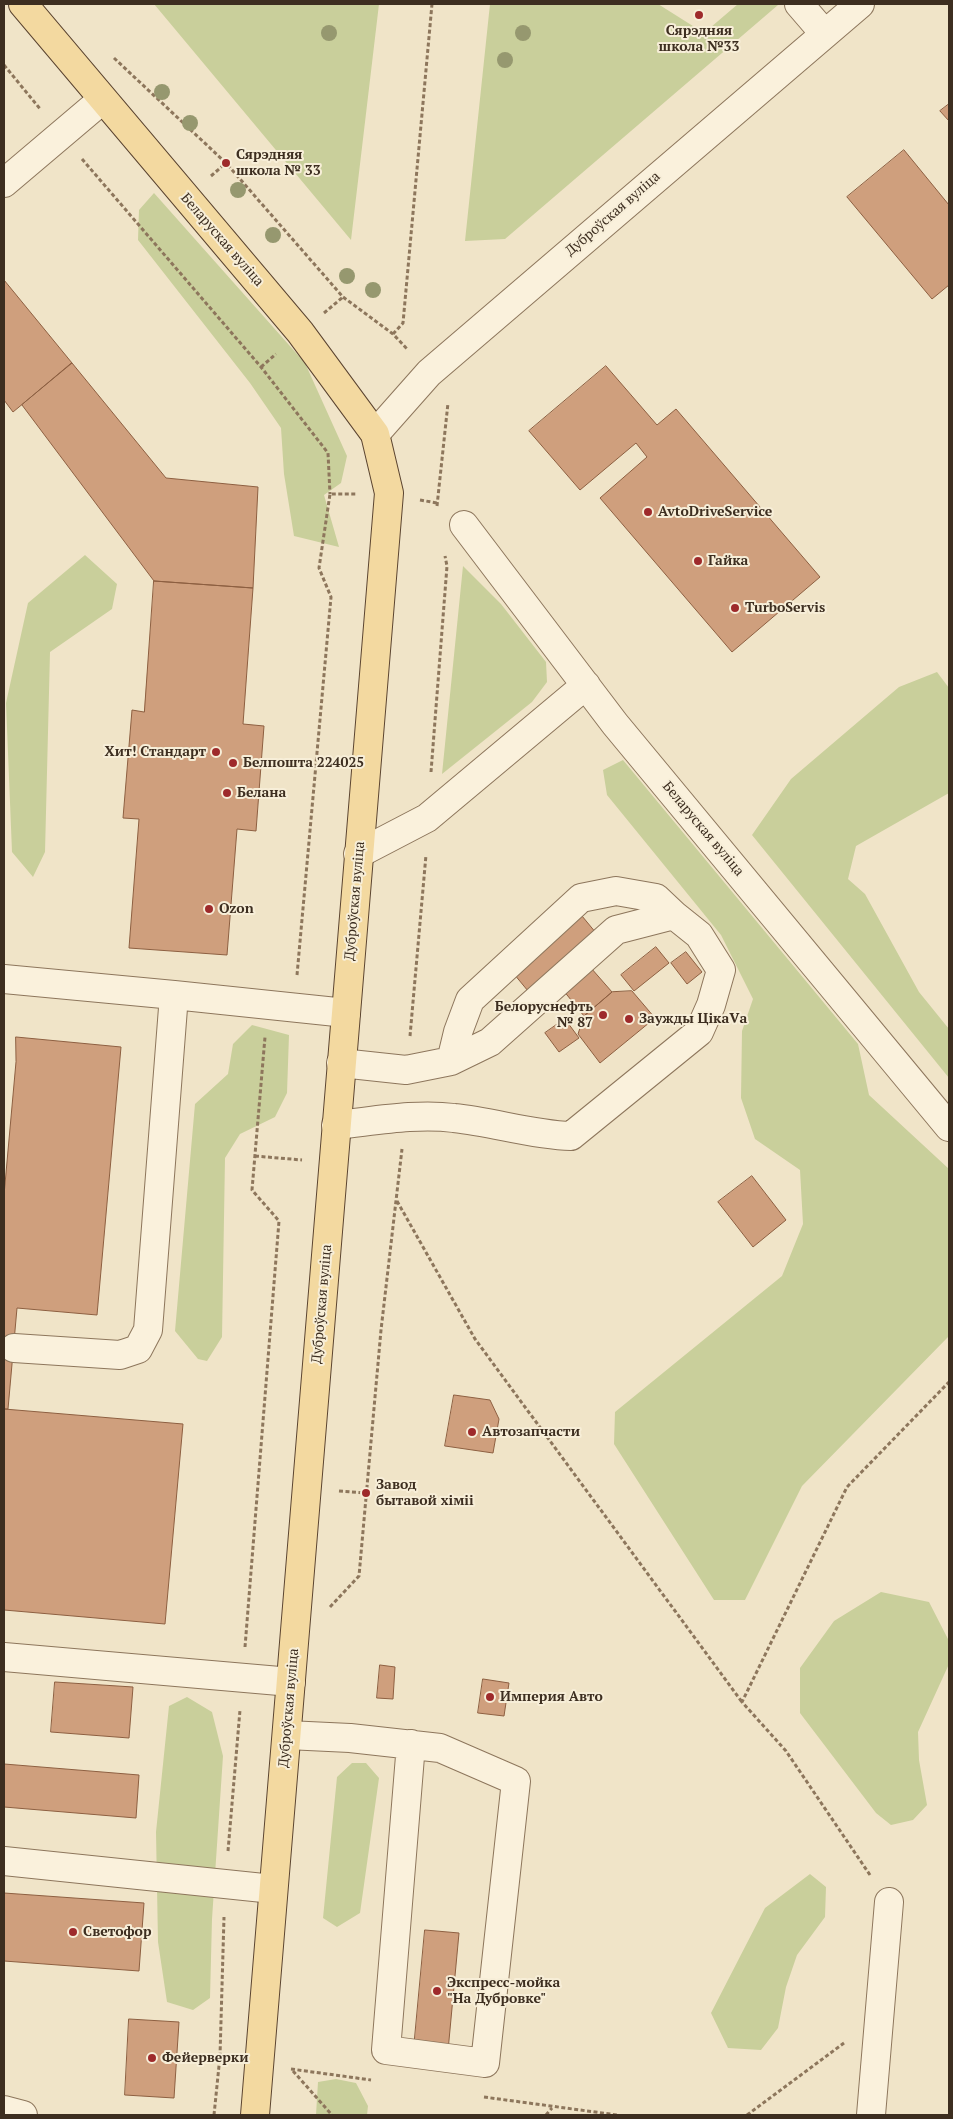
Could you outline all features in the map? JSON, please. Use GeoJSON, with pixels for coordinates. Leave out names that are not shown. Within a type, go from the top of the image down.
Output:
{"type":"FeatureCollection","features":[{"type":"Feature","properties":{"kind":"main road","name":"Беларуская вуліца"},"geometry":{"type":"LineString","coordinates":[[23,4],[102,100],[300,332],[375,434],[389,493]]}},
{"type":"Feature","properties":{"kind":"main road","name":"Дуброўская вуліца"},"geometry":{"type":"LineString","coordinates":[[255,2115],[389,493]]}},
{"type":"Feature","properties":{"kind":"street"},"geometry":{"type":"LineString","coordinates":[[799,4],[824,33]]}},
{"type":"Feature","properties":{"kind":"street","name":"Дуброўская вуліца"},"geometry":{"type":"LineString","coordinates":[[375,434],[429,373],[860,4]]}},
{"type":"Feature","properties":{"kind":"street"},"geometry":{"type":"LineString","coordinates":[[4,183],[102,100]]}},
{"type":"Feature","properties":{"kind":"street","name":"Беларуская вуліца"},"geometry":{"type":"LineString","coordinates":[[464,524],[615,724],[949,1128]]}},
{"type":"Feature","properties":{"kind":"street"},"geometry":{"type":"LineString","coordinates":[[358,854],[427,818],[586,685]]}},
{"type":"Feature","properties":{"kind":"street"},"geometry":{"type":"LineString","coordinates":[[336,1125],[405,1118],[454,1118],[550,1136],[571,1136],[699,1032],[711,1004],[721,970],[699,934],[656,898],[616,891],[582,898],[470,1000],[458,1032],[451,1061]]}},
{"type":"Feature","properties":{"kind":"street"},"geometry":{"type":"LineString","coordinates":[[342,1063],[406,1070],[451,1061],[490,1042],[616,930],[674,915]]}},
{"type":"Feature","properties":{"kind":"street"},"geometry":{"type":"LineString","coordinates":[[4,979],[346,1012]]}},
{"type":"Feature","properties":{"kind":"street"},"geometry":{"type":"LineString","coordinates":[[14,1348],[120,1355],[138,1349],[148,1330],[174,995]]}},
{"type":"Feature","properties":{"kind":"street"},"geometry":{"type":"LineString","coordinates":[[4,1658],[291,1682]]}},
{"type":"Feature","properties":{"kind":"street"},"geometry":{"type":"LineString","coordinates":[[287,1735],[411,1744],[440,1748],[516,1781],[484,2063],[386,2050],[411,1744]]}},
{"type":"Feature","properties":{"kind":"street"},"geometry":{"type":"LineString","coordinates":[[4,1861],[273,1889]]}},
{"type":"Feature","properties":{"kind":"street"},"geometry":{"type":"LineString","coordinates":[[871,2115],[889,1902]]}},
{"type":"Feature","properties":{"kind":"street"},"geometry":{"type":"LineString","coordinates":[[4,2110],[23,2115]]}},
{"type":"Feature","properties":{"kind":"path"},"geometry":{"type":"LineString","coordinates":[[393,334],[404,323],[432,4]]}},
{"type":"Feature","properties":{"kind":"path"},"geometry":{"type":"LineString","coordinates":[[109,53],[226,163],[343,297],[393,334],[429,373],[448,402],[437,503],[438,512]]}},
{"type":"Feature","properties":{"kind":"path"},"geometry":{"type":"LineString","coordinates":[[4,65],[61,135],[261,367],[328,453],[330,494],[319,568],[331,597],[294,1006],[265,1031],[252,1190],[279,1221],[226,1885],[220,2056],[214,2115]]}},
{"type":"Feature","properties":{"kind":"path"},"geometry":{"type":"LineString","coordinates":[[330,494],[389,493],[437,503]]}},
{"type":"Feature","properties":{"kind":"path"},"geometry":{"type":"LineString","coordinates":[[406,1070],[426,868],[427,818],[446,566],[444,548]]}},
{"type":"Feature","properties":{"kind":"path"},"geometry":{"type":"LineString","coordinates":[[329,1608],[358,1576],[381,1330],[405,1118]]}},
{"type":"Feature","properties":{"kind":"path"},"geometry":{"type":"LineString","coordinates":[[255,1156],[333,1163]]}},
{"type":"Feature","properties":{"kind":"path"},"geometry":{"type":"LineString","coordinates":[[396,1201],[475,1339],[742,1702],[786,1751],[889,1902]]}},
{"type":"Feature","properties":{"kind":"path"},"geometry":{"type":"LineString","coordinates":[[742,1702],[847,1487],[949,1382]]}},
{"type":"Feature","properties":{"kind":"path"},"geometry":{"type":"LineString","coordinates":[[747,2115],[879,2017]]}},
{"type":"Feature","properties":{"kind":"path"},"geometry":{"type":"LineString","coordinates":[[290,2068],[332,2115]]}},
{"type":"Feature","properties":{"kind":"path"},"geometry":{"type":"LineString","coordinates":[[546,2115],[552,2107]]}},
{"type":"Feature","properties":{"kind":"green space"},"geometry":{"type":"Polygon","coordinates":[[[154,4],[379,4],[351,240],[154,4]]]}},
{"type":"Feature","properties":{"kind":"green space"},"geometry":{"type":"Polygon","coordinates":[[[490,4],[658,4],[704,33],[738,4],[778,5],[505,239],[465,241],[490,4]]]}},
{"type":"Feature","properties":{"kind":"green space"},"geometry":{"type":"Polygon","coordinates":[[[154,193],[305,363],[347,456],[341,483],[324,495],[339,547],[294,536],[284,474],[281,428],[250,383],[138,240],[139,210],[154,193]]]}},
{"type":"Feature","properties":{"kind":"green space"},"geometry":{"type":"Polygon","coordinates":[[[85,555],[117,584],[112,609],[50,652],[45,852],[33,877],[12,852],[6,703],[28,603],[85,555]]]}},
{"type":"Feature","properties":{"kind":"green space"},"geometry":{"type":"Polygon","coordinates":[[[463,566],[501,604],[546,662],[547,682],[532,702],[442,774],[463,566]]]}},
{"type":"Feature","properties":{"kind":"green space"},"geometry":{"type":"Polygon","coordinates":[[[937,672],[949,688],[949,793],[856,846],[848,879],[865,894],[919,992],[949,1029],[949,1078],[752,835],[791,779],[899,687],[937,672]]]}},
{"type":"Feature","properties":{"kind":"green space"},"geometry":{"type":"Polygon","coordinates":[[[623,760],[858,1044],[869,1095],[949,1169],[949,1336],[802,1486],[745,1600],[714,1600],[614,1444],[615,1412],[782,1276],[803,1224],[800,1170],[755,1139],[741,1098],[742,1031],[753,999],[721,935],[607,795],[603,770],[623,760]]]}},
{"type":"Feature","properties":{"kind":"green space"},"geometry":{"type":"Polygon","coordinates":[[[252,1025],[289,1035],[287,1093],[275,1117],[240,1134],[225,1158],[222,1337],[207,1361],[198,1359],[175,1331],[195,1104],[228,1074],[233,1044],[252,1025]]]}},
{"type":"Feature","properties":{"kind":"green space"},"geometry":{"type":"Polygon","coordinates":[[[881,1592],[929,1602],[949,1641],[949,1664],[918,1732],[919,1760],[927,1805],[913,1820],[891,1825],[876,1813],[800,1713],[800,1668],[834,1621],[881,1592]]]}},
{"type":"Feature","properties":{"kind":"green space"},"geometry":{"type":"Polygon","coordinates":[[[187,1697],[212,1712],[223,1756],[212,1919],[210,1998],[193,2010],[167,2002],[158,1942],[156,1832],[169,1706],[187,1697]]]}},
{"type":"Feature","properties":{"kind":"green space"},"geometry":{"type":"Polygon","coordinates":[[[352,1763],[366,1763],[379,1778],[360,1913],[337,1927],[323,1918],[337,1777],[352,1763]]]}},
{"type":"Feature","properties":{"kind":"green space"},"geometry":{"type":"Polygon","coordinates":[[[810,1874],[826,1887],[825,1917],[797,1955],[786,1987],[778,2028],[761,2050],[728,2048],[711,2013],[765,1908],[810,1874]]]}},
{"type":"Feature","properties":{"kind":"green space"},"geometry":{"type":"Polygon","coordinates":[[[336,2079],[356,2083],[368,2106],[367,2115],[316,2115],[318,2082],[336,2079]]]}},
{"type":"Feature","properties":{"kind":"building"},"geometry":{"type":"Polygon","coordinates":[[[949,104],[949,121],[940,111],[949,104]]]}},
{"type":"Feature","properties":{"kind":"building"},"geometry":{"type":"Polygon","coordinates":[[[904,150],[949,205],[949,285],[932,299],[847,197],[904,150]]]}},
{"type":"Feature","properties":{"kind":"building"},"geometry":{"type":"Polygon","coordinates":[[[4,280],[72,363],[13,412],[4,400],[4,280]]]}},
{"type":"Feature","properties":{"kind":"building"},"geometry":{"type":"Polygon","coordinates":[[[72,363],[166,478],[258,487],[253,588],[154,581],[22,405],[72,363]]]}},
{"type":"Feature","properties":{"kind":"building"},"geometry":{"type":"Polygon","coordinates":[[[606,366],[657,425],[676,409],[820,577],[732,652],[600,498],[647,457],[636,443],[580,490],[529,431],[606,366]]]}},
{"type":"Feature","properties":{"kind":"building"},"geometry":{"type":"Polygon","coordinates":[[[154,581],[253,588],[243,724],[264,726],[256,831],[237,829],[227,955],[129,948],[139,819],[123,818],[132,710],[144,712],[154,581]]]}},
{"type":"Feature","properties":{"kind":"building"},"geometry":{"type":"Polygon","coordinates":[[[582,916],[611,951],[591,968],[612,992],[584,1016],[563,990],[542,1008],[514,974],[582,916]]]}},
{"type":"Feature","properties":{"kind":"building"},"geometry":{"type":"Polygon","coordinates":[[[656,947],[669,963],[634,991],[621,975],[656,947]]]}},
{"type":"Feature","properties":{"kind":"building"},"geometry":{"type":"Polygon","coordinates":[[[686,952],[702,972],[687,984],[671,963],[686,952]]]}},
{"type":"Feature","properties":{"kind":"building"},"geometry":{"type":"Polygon","coordinates":[[[632,991],[655,1018],[600,1063],[578,1034],[584,1016],[612,992],[632,991]]]}},
{"type":"Feature","properties":{"kind":"building"},"geometry":{"type":"Polygon","coordinates":[[[565,1019],[579,1038],[559,1052],[545,1033],[565,1019]]]}},
{"type":"Feature","properties":{"kind":"building"},"geometry":{"type":"Polygon","coordinates":[[[16,1037],[121,1047],[97,1315],[17,1308],[8,1409],[4,1409],[4,1195],[16,1062],[16,1037]]]}},
{"type":"Feature","properties":{"kind":"building"},"geometry":{"type":"Polygon","coordinates":[[[752,1176],[786,1220],[753,1247],[718,1202],[752,1176]]]}},
{"type":"Feature","properties":{"kind":"building","name":"Автозапчасти"},"geometry":{"type":"Polygon","coordinates":[[[454,1395],[490,1400],[499,1419],[493,1453],[445,1446],[454,1395]]]}},
{"type":"Feature","properties":{"kind":"building"},"geometry":{"type":"Polygon","coordinates":[[[4,1409],[183,1424],[165,1624],[4,1610],[4,1409]]]}},
{"type":"Feature","properties":{"kind":"building"},"geometry":{"type":"Polygon","coordinates":[[[380,1665],[395,1667],[393,1699],[377,1698],[380,1665]]]}},
{"type":"Feature","properties":{"kind":"building"},"geometry":{"type":"Polygon","coordinates":[[[483,1679],[509,1683],[504,1716],[478,1713],[483,1679]]]}},
{"type":"Feature","properties":{"kind":"building"},"geometry":{"type":"Polygon","coordinates":[[[55,1682],[133,1687],[129,1738],[51,1732],[55,1682]]]}},
{"type":"Feature","properties":{"kind":"building"},"geometry":{"type":"Polygon","coordinates":[[[4,1764],[139,1775],[136,1818],[4,1807],[4,1764]]]}},
{"type":"Feature","properties":{"kind":"building","name":"Светофор"},"geometry":{"type":"Polygon","coordinates":[[[4,1893],[144,1903],[139,1971],[4,1961],[4,1893]]]}},
{"type":"Feature","properties":{"kind":"building","name":"Экспресс-мойка \"На Дубровке\""},"geometry":{"type":"Polygon","coordinates":[[[425,1930],[459,1933],[448,2051],[414,2048],[425,1930]]]}},
{"type":"Feature","properties":{"kind":"building","name":"Фейерверки"},"geometry":{"type":"Polygon","coordinates":[[[129,2019],[179,2022],[174,2098],[125,2095],[129,2019]]]}},
{"type":"Feature","properties":{"kind":"place","name":"Сярэдняя школа №33"},"geometry":{"type":"Point","coordinates":[699,15]}},
{"type":"Feature","properties":{"kind":"place","name":"Сярэдняя школа № 33"},"geometry":{"type":"Point","coordinates":[226,163]}},
{"type":"Feature","properties":{"kind":"place","name":"AvtoDriveService"},"geometry":{"type":"Point","coordinates":[648,512]}},
{"type":"Feature","properties":{"kind":"place","name":"Гайка"},"geometry":{"type":"Point","coordinates":[698,561]}},
{"type":"Feature","properties":{"kind":"place","name":"TurboServis"},"geometry":{"type":"Point","coordinates":[735,608]}},
{"type":"Feature","properties":{"kind":"place","name":"Хит! Стандарт"},"geometry":{"type":"Point","coordinates":[216,752]}},
{"type":"Feature","properties":{"kind":"place","name":"Белпошта 224025"},"geometry":{"type":"Point","coordinates":[233,763]}},
{"type":"Feature","properties":{"kind":"place","name":"Белана"},"geometry":{"type":"Point","coordinates":[227,793]}},
{"type":"Feature","properties":{"kind":"place","name":"Ozon"},"geometry":{"type":"Point","coordinates":[209,909]}},
{"type":"Feature","properties":{"kind":"place","name":"Белоруснефть № 87"},"geometry":{"type":"Point","coordinates":[603,1015]}},
{"type":"Feature","properties":{"kind":"place","name":"Заужды ЦікаVа"},"geometry":{"type":"Point","coordinates":[629,1019]}},
{"type":"Feature","properties":{"kind":"place","name":"Автозапчасти"},"geometry":{"type":"Point","coordinates":[472,1432]}},
{"type":"Feature","properties":{"kind":"place","name":"Завод бытавой хіміі"},"geometry":{"type":"Point","coordinates":[366,1493]}},
{"type":"Feature","properties":{"kind":"place","name":"Империя Авто"},"geometry":{"type":"Point","coordinates":[490,1697]}},
{"type":"Feature","properties":{"kind":"place","name":"Светофор"},"geometry":{"type":"Point","coordinates":[73,1932]}},
{"type":"Feature","properties":{"kind":"place","name":"Экспресс-мойка \"На Дубровке\""},"geometry":{"type":"Point","coordinates":[437,1991]}},
{"type":"Feature","properties":{"kind":"place","name":"Фейерверки"},"geometry":{"type":"Point","coordinates":[152,2058]}}]}
